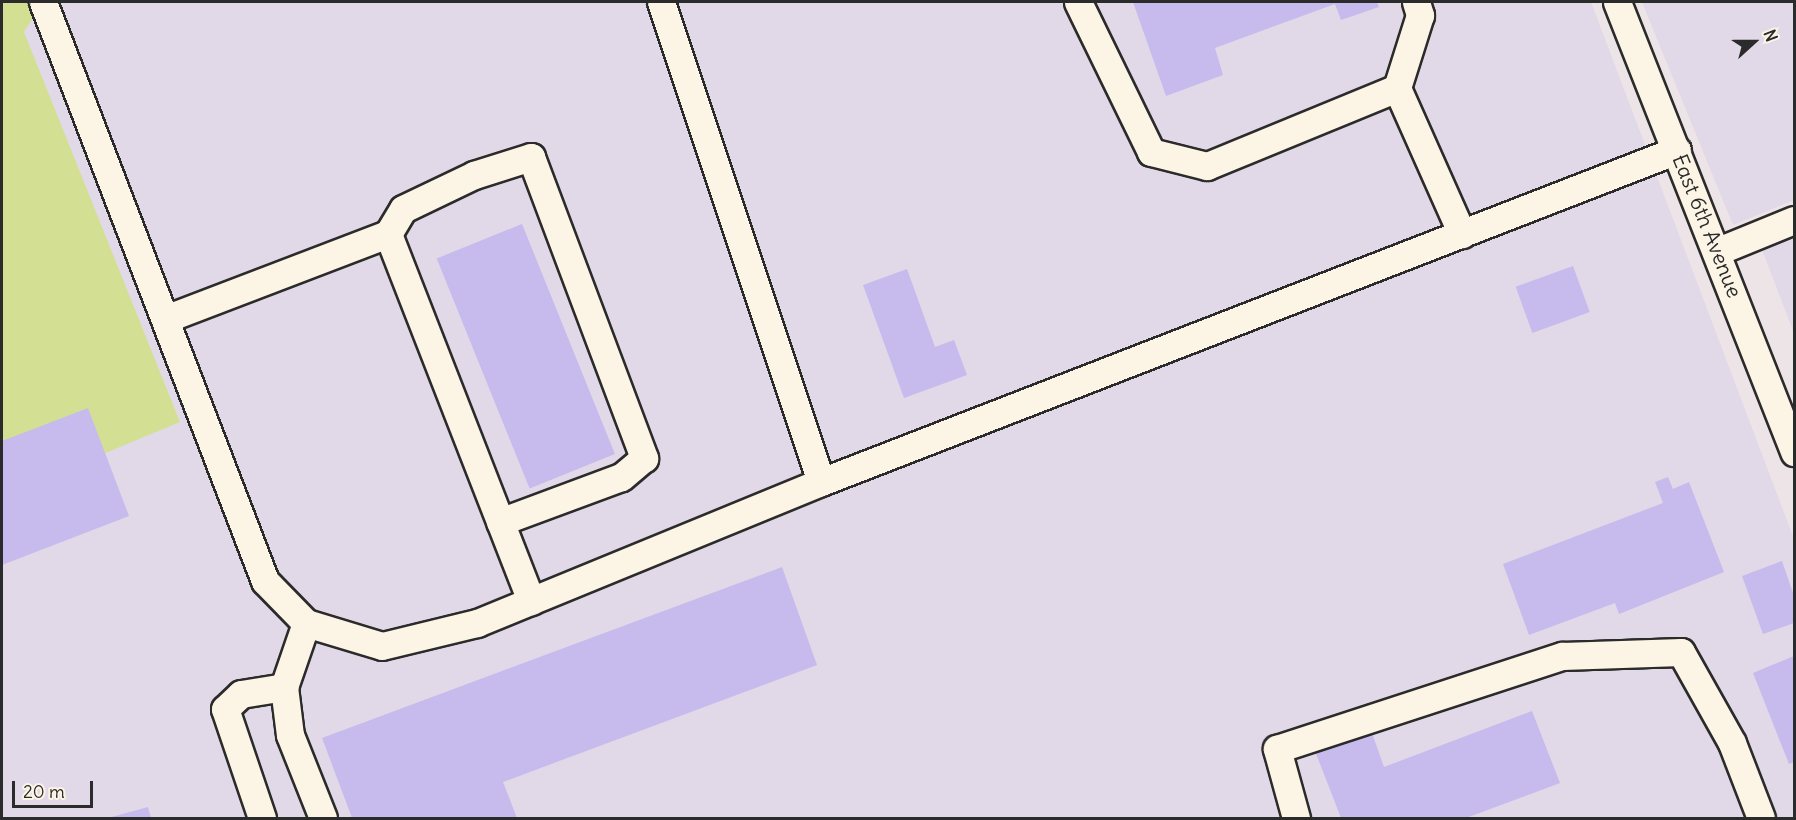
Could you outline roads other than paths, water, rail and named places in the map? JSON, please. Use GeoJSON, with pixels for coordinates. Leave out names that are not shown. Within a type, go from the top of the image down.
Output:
{"type":"FeatureCollection","features":[{"type":"Feature","properties":{"kind":"street"},"geometry":{"type":"LineString","coordinates":[[43,2],[265,581],[306,623],[382,646],[477,622],[821,482],[1677,150]]}},
{"type":"Feature","properties":{"kind":"street"},"geometry":{"type":"LineString","coordinates":[[661,2],[821,482]]}},
{"type":"Feature","properties":{"kind":"street"},"geometry":{"type":"LineString","coordinates":[[1078,2],[1151,152],[1207,166],[1397,88]]}},
{"type":"Feature","properties":{"kind":"street"},"geometry":{"type":"LineString","coordinates":[[1416,2],[1420,15],[1397,88],[1462,234]]}},
{"type":"Feature","properties":{"kind":"street","name":"East 6th Avenue"},"geometry":{"type":"LineString","coordinates":[[1617,2],[1718,251],[1794,452]]}},
{"type":"Feature","properties":{"kind":"street"},"geometry":{"type":"LineString","coordinates":[[165,320],[388,234],[403,208],[474,175],[531,157],[644,458],[621,477],[500,522]]}},
{"type":"Feature","properties":{"kind":"street"},"geometry":{"type":"LineString","coordinates":[[1718,251],[1794,220]]}},
{"type":"Feature","properties":{"kind":"street"},"geometry":{"type":"LineString","coordinates":[[388,234],[531,601]]}},
{"type":"Feature","properties":{"kind":"street"},"geometry":{"type":"LineString","coordinates":[[306,623],[284,687],[290,735],[322,819]]}},
{"type":"Feature","properties":{"kind":"street"},"geometry":{"type":"LineString","coordinates":[[1296,819],[1277,749],[1562,656],[1681,652],[1732,743],[1761,819]]}},
{"type":"Feature","properties":{"kind":"street"},"geometry":{"type":"LineString","coordinates":[[262,819],[225,709],[242,694],[284,687]]}}]}
